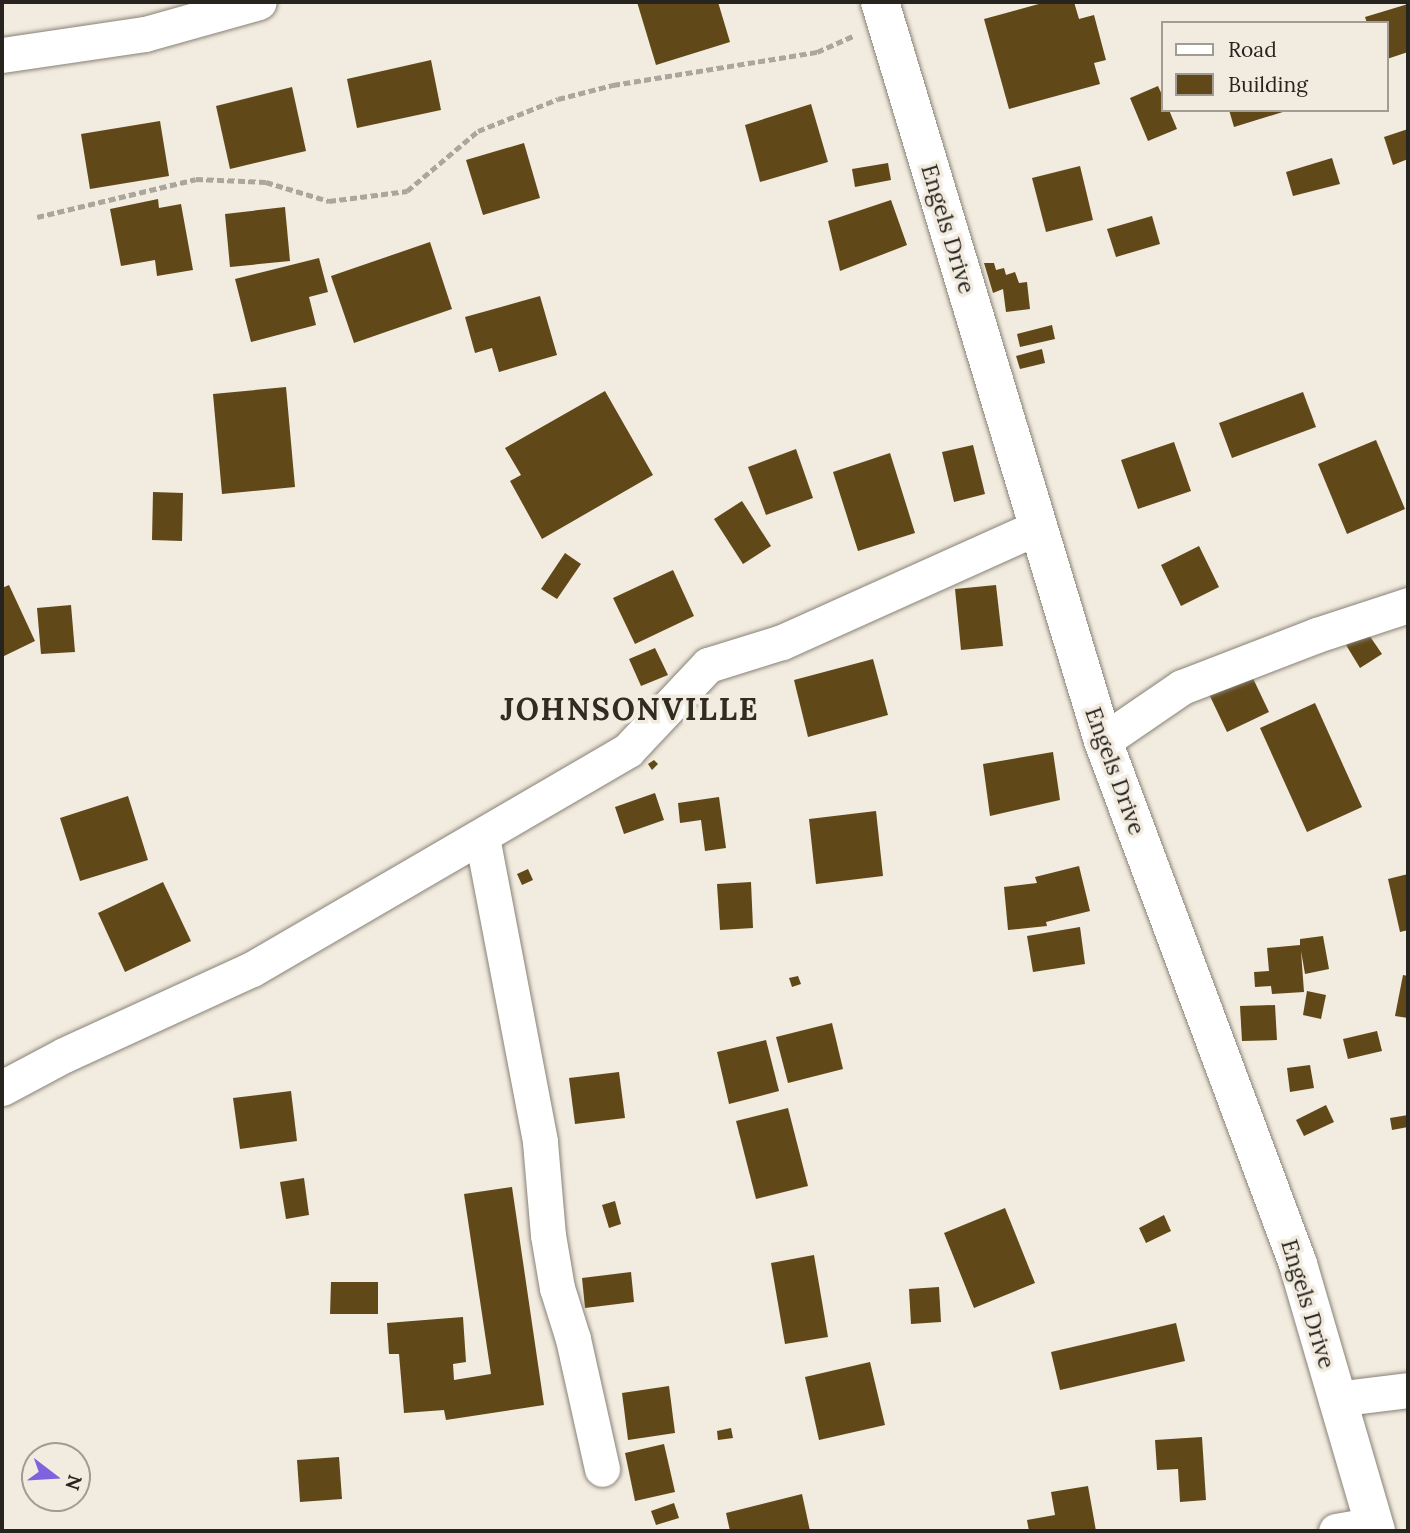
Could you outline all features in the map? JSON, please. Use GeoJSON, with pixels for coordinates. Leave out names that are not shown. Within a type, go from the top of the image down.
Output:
{"type":"FeatureCollection","features":[{"type":"Feature","properties":{"kind":"street"},"geometry":{"type":"LineString","coordinates":[[2,55],[145,34],[259,2]]}},
{"type":"Feature","properties":{"kind":"street","name":"Engels Drive"},"geometry":{"type":"LineString","coordinates":[[883,12],[1103,741],[1298,1265],[1375,1527]]}},
{"type":"Feature","properties":{"kind":"street"},"geometry":{"type":"LineString","coordinates":[[2,1088],[64,1055],[252,970],[628,750],[708,665],[782,642],[1037,528]]}},
{"type":"Feature","properties":{"kind":"street"},"geometry":{"type":"LineString","coordinates":[[1103,741],[1182,687],[1317,635],[1408,605]]}},
{"type":"Feature","properties":{"kind":"street"},"geometry":{"type":"LineString","coordinates":[[482,837],[540,1142],[548,1235],[557,1288],[573,1339],[602,1469]]}},
{"type":"Feature","properties":{"kind":"street"},"geometry":{"type":"LineString","coordinates":[[1336,1399],[1408,1390]]}},
{"type":"Feature","properties":{"kind":"street"},"geometry":{"type":"LineString","coordinates":[[1336,1531],[1375,1527]]}},
{"type":"Feature","properties":{"kind":"path"},"geometry":{"type":"LineString","coordinates":[[37,217],[196,179],[266,182],[329,201],[407,191],[478,131],[558,99],[612,85],[817,52],[883,12]]}},
{"type":"Feature","properties":{"kind":"building"},"geometry":{"type":"Polygon","coordinates":[[[637,2],[718,2],[730,42],[656,65],[637,2]]]}},
{"type":"Feature","properties":{"kind":"building"},"geometry":{"type":"Polygon","coordinates":[[[1046,2],[1074,2],[1079,19],[1094,15],[1106,60],[1094,63],[1100,84],[1009,109],[984,19],[1046,2]]]}},
{"type":"Feature","properties":{"kind":"building"},"geometry":{"type":"Polygon","coordinates":[[[1408,4],[1408,52],[1389,58],[1389,21],[1366,21],[1365,17],[1408,4]]]}},
{"type":"Feature","properties":{"kind":"building"},"geometry":{"type":"Polygon","coordinates":[[[431,60],[441,110],[357,128],[347,79],[431,60]]]}},
{"type":"Feature","properties":{"kind":"building"},"geometry":{"type":"Polygon","coordinates":[[[1158,86],[1162,95],[1162,112],[1170,112],[1177,129],[1148,141],[1130,98],[1158,86]]]}},
{"type":"Feature","properties":{"kind":"building"},"geometry":{"type":"Polygon","coordinates":[[[292,87],[306,151],[230,169],[216,106],[292,87]]]}},
{"type":"Feature","properties":{"kind":"building"},"geometry":{"type":"Polygon","coordinates":[[[811,104],[828,162],[760,182],[745,125],[811,104]]]}},
{"type":"Feature","properties":{"kind":"building"},"geometry":{"type":"Polygon","coordinates":[[[1230,112],[1283,112],[1234,127],[1230,112]]]}},
{"type":"Feature","properties":{"kind":"building"},"geometry":{"type":"Polygon","coordinates":[[[160,121],[169,176],[90,189],[81,134],[160,121]]]}},
{"type":"Feature","properties":{"kind":"building"},"geometry":{"type":"Polygon","coordinates":[[[1408,129],[1408,159],[1393,165],[1384,137],[1408,129]]]}},
{"type":"Feature","properties":{"kind":"building"},"geometry":{"type":"Polygon","coordinates":[[[524,143],[540,198],[483,215],[466,160],[524,143]]]}},
{"type":"Feature","properties":{"kind":"building"},"geometry":{"type":"Polygon","coordinates":[[[1332,158],[1340,184],[1293,196],[1286,172],[1332,158]]]}},
{"type":"Feature","properties":{"kind":"building"},"geometry":{"type":"Polygon","coordinates":[[[888,163],[891,180],[855,187],[852,169],[888,163]]]}},
{"type":"Feature","properties":{"kind":"building"},"geometry":{"type":"Polygon","coordinates":[[[1080,166],[1093,220],[1046,232],[1032,178],[1080,166]]]}},
{"type":"Feature","properties":{"kind":"building"},"geometry":{"type":"Polygon","coordinates":[[[158,199],[159,208],[181,204],[193,270],[157,276],[155,260],[121,266],[110,209],[158,199]]]}},
{"type":"Feature","properties":{"kind":"building"},"geometry":{"type":"Polygon","coordinates":[[[891,200],[907,245],[840,271],[828,221],[891,200]]]}},
{"type":"Feature","properties":{"kind":"building"},"geometry":{"type":"Polygon","coordinates":[[[285,207],[290,261],[230,267],[225,214],[285,207]]]}},
{"type":"Feature","properties":{"kind":"building"},"geometry":{"type":"Polygon","coordinates":[[[1152,216],[1160,244],[1116,257],[1107,229],[1152,216]]]}},
{"type":"Feature","properties":{"kind":"building"},"geometry":{"type":"Polygon","coordinates":[[[430,242],[452,309],[354,343],[331,276],[430,242]]]}},
{"type":"Feature","properties":{"kind":"building"},"geometry":{"type":"Polygon","coordinates":[[[319,258],[328,292],[309,297],[316,325],[251,342],[235,279],[319,258]]]}},
{"type":"Feature","properties":{"kind":"building"},"geometry":{"type":"Polygon","coordinates":[[[984,263],[994,263],[996,270],[1004,268],[1006,275],[1015,272],[1019,283],[1027,282],[1030,309],[1006,312],[1003,289],[993,293],[984,263]]]}},
{"type":"Feature","properties":{"kind":"building"},"geometry":{"type":"Polygon","coordinates":[[[540,296],[557,355],[499,372],[492,348],[475,353],[465,317],[540,296]]]}},
{"type":"Feature","properties":{"kind":"building"},"geometry":{"type":"Polygon","coordinates":[[[1052,325],[1055,339],[1020,347],[1017,334],[1052,325]]]}},
{"type":"Feature","properties":{"kind":"building"},"geometry":{"type":"Polygon","coordinates":[[[1042,349],[1045,363],[1020,369],[1016,356],[1042,349]]]}},
{"type":"Feature","properties":{"kind":"building"},"geometry":{"type":"Polygon","coordinates":[[[286,387],[295,487],[222,494],[213,394],[286,387]]]}},
{"type":"Feature","properties":{"kind":"building"},"geometry":{"type":"Polygon","coordinates":[[[605,391],[653,475],[542,539],[510,481],[521,475],[505,448],[605,391]]]}},
{"type":"Feature","properties":{"kind":"building"},"geometry":{"type":"Polygon","coordinates":[[[1303,392],[1316,427],[1232,458],[1219,423],[1303,392]]]}},
{"type":"Feature","properties":{"kind":"building"},"geometry":{"type":"Polygon","coordinates":[[[1376,440],[1405,509],[1347,534],[1318,464],[1376,440]]]}},
{"type":"Feature","properties":{"kind":"building"},"geometry":{"type":"Polygon","coordinates":[[[1174,442],[1191,491],[1138,509],[1121,460],[1174,442]]]}},
{"type":"Feature","properties":{"kind":"building"},"geometry":{"type":"Polygon","coordinates":[[[973,445],[985,494],[954,502],[942,452],[973,445]]]}},
{"type":"Feature","properties":{"kind":"building"},"geometry":{"type":"Polygon","coordinates":[[[796,449],[813,498],[766,515],[748,467],[796,449]]]}},
{"type":"Feature","properties":{"kind":"building"},"geometry":{"type":"Polygon","coordinates":[[[890,453],[915,533],[858,551],[833,472],[890,453]]]}},
{"type":"Feature","properties":{"kind":"building"},"geometry":{"type":"Polygon","coordinates":[[[153,492],[183,493],[182,541],[152,540],[153,492]]]}},
{"type":"Feature","properties":{"kind":"building"},"geometry":{"type":"Polygon","coordinates":[[[742,501],[771,546],[743,564],[714,519],[742,501]]]}},
{"type":"Feature","properties":{"kind":"building"},"geometry":{"type":"Polygon","coordinates":[[[1199,546],[1219,587],[1181,606],[1161,565],[1199,546]]]}},
{"type":"Feature","properties":{"kind":"building"},"geometry":{"type":"Polygon","coordinates":[[[565,553],[581,564],[557,599],[541,589],[565,553]]]}},
{"type":"Feature","properties":{"kind":"building"},"geometry":{"type":"Polygon","coordinates":[[[673,570],[694,616],[635,644],[613,598],[673,570]]]}},
{"type":"Feature","properties":{"kind":"building"},"geometry":{"type":"Polygon","coordinates":[[[9,585],[35,641],[2,657],[2,588],[9,585]]]}},
{"type":"Feature","properties":{"kind":"building"},"geometry":{"type":"Polygon","coordinates":[[[996,585],[1003,646],[961,650],[955,589],[996,585]]]}},
{"type":"Feature","properties":{"kind":"building"},"geometry":{"type":"Polygon","coordinates":[[[71,605],[75,652],[41,654],[37,608],[71,605]]]}},
{"type":"Feature","properties":{"kind":"building"},"geometry":{"type":"Polygon","coordinates":[[[1367,632],[1382,654],[1360,668],[1346,645],[1367,632]]]}},
{"type":"Feature","properties":{"kind":"building"},"geometry":{"type":"Polygon","coordinates":[[[655,648],[668,675],[641,686],[629,659],[655,648]]]}},
{"type":"Feature","properties":{"kind":"building"},"geometry":{"type":"Polygon","coordinates":[[[873,659],[888,715],[808,737],[794,680],[873,659]]]}},
{"type":"Feature","properties":{"kind":"building"},"geometry":{"type":"Polygon","coordinates":[[[1249,670],[1269,712],[1227,732],[1207,690],[1249,670]]]}},
{"type":"Feature","properties":{"kind":"building"},"geometry":{"type":"Polygon","coordinates":[[[1315,703],[1362,807],[1307,832],[1260,728],[1315,703]]]}},
{"type":"Feature","properties":{"kind":"building"},"geometry":{"type":"Polygon","coordinates":[[[1053,752],[1060,800],[990,816],[983,764],[1053,752]]]}},
{"type":"Feature","properties":{"kind":"building"},"geometry":{"type":"Polygon","coordinates":[[[654,760],[658,764],[652,770],[648,764],[654,760]]]}},
{"type":"Feature","properties":{"kind":"building"},"geometry":{"type":"Polygon","coordinates":[[[655,793],[664,820],[624,834],[615,807],[655,793]]]}},
{"type":"Feature","properties":{"kind":"building"},"geometry":{"type":"Polygon","coordinates":[[[128,796],[148,860],[80,881],[60,818],[128,796]]]}},
{"type":"Feature","properties":{"kind":"building"},"geometry":{"type":"Polygon","coordinates":[[[719,797],[726,848],[705,851],[701,820],[680,823],[678,803],[719,797]]]}},
{"type":"Feature","properties":{"kind":"building"},"geometry":{"type":"Polygon","coordinates":[[[876,811],[883,876],[816,884],[809,819],[876,811]]]}},
{"type":"Feature","properties":{"kind":"building"},"geometry":{"type":"Polygon","coordinates":[[[1079,866],[1090,911],[1046,922],[1047,926],[1008,930],[1004,887],[1037,883],[1035,877],[1079,866]]]}},
{"type":"Feature","properties":{"kind":"building"},"geometry":{"type":"Polygon","coordinates":[[[528,869],[533,880],[522,885],[517,874],[528,869]]]}},
{"type":"Feature","properties":{"kind":"building"},"geometry":{"type":"Polygon","coordinates":[[[1408,874],[1408,930],[1400,932],[1388,879],[1408,874]]]}},
{"type":"Feature","properties":{"kind":"building"},"geometry":{"type":"Polygon","coordinates":[[[163,882],[191,941],[125,972],[98,913],[163,882]]]}},
{"type":"Feature","properties":{"kind":"building"},"geometry":{"type":"Polygon","coordinates":[[[751,882],[753,928],[720,930],[717,884],[751,882]]]}},
{"type":"Feature","properties":{"kind":"building"},"geometry":{"type":"Polygon","coordinates":[[[1080,927],[1085,964],[1033,972],[1027,936],[1080,927]]]}},
{"type":"Feature","properties":{"kind":"building"},"geometry":{"type":"Polygon","coordinates":[[[1323,936],[1329,969],[1305,974],[1301,951],[1304,992],[1272,994],[1271,986],[1255,987],[1254,972],[1269,971],[1267,948],[1300,945],[1300,939],[1323,936]]]}},
{"type":"Feature","properties":{"kind":"building"},"geometry":{"type":"Polygon","coordinates":[[[1403,975],[1408,976],[1408,1018],[1395,1016],[1403,975]]]}},
{"type":"Feature","properties":{"kind":"building"},"geometry":{"type":"Polygon","coordinates":[[[798,976],[801,984],[792,987],[789,978],[798,976]]]}},
{"type":"Feature","properties":{"kind":"building"},"geometry":{"type":"Polygon","coordinates":[[[1307,991],[1326,995],[1321,1019],[1303,1015],[1307,991]]]}},
{"type":"Feature","properties":{"kind":"building"},"geometry":{"type":"Polygon","coordinates":[[[1275,1005],[1277,1040],[1242,1041],[1240,1006],[1275,1005]]]}},
{"type":"Feature","properties":{"kind":"building"},"geometry":{"type":"Polygon","coordinates":[[[832,1023],[843,1069],[788,1083],[776,1037],[832,1023]]]}},
{"type":"Feature","properties":{"kind":"building"},"geometry":{"type":"Polygon","coordinates":[[[1377,1031],[1382,1051],[1348,1059],[1343,1039],[1377,1031]]]}},
{"type":"Feature","properties":{"kind":"building"},"geometry":{"type":"Polygon","coordinates":[[[766,1040],[779,1091],[729,1104],[717,1052],[766,1040]]]}},
{"type":"Feature","properties":{"kind":"building"},"geometry":{"type":"Polygon","coordinates":[[[1310,1065],[1314,1088],[1290,1092],[1287,1068],[1310,1065]]]}},
{"type":"Feature","properties":{"kind":"building"},"geometry":{"type":"Polygon","coordinates":[[[619,1072],[625,1118],[575,1124],[569,1078],[619,1072]]]}},
{"type":"Feature","properties":{"kind":"building"},"geometry":{"type":"Polygon","coordinates":[[[291,1091],[297,1141],[240,1149],[233,1098],[291,1091]]]}},
{"type":"Feature","properties":{"kind":"building"},"geometry":{"type":"Polygon","coordinates":[[[1326,1105],[1334,1122],[1304,1136],[1296,1120],[1326,1105]]]}},
{"type":"Feature","properties":{"kind":"building"},"geometry":{"type":"Polygon","coordinates":[[[788,1108],[808,1186],[756,1199],[736,1121],[788,1108]]]}},
{"type":"Feature","properties":{"kind":"building"},"geometry":{"type":"Polygon","coordinates":[[[1408,1115],[1408,1127],[1392,1130],[1390,1118],[1408,1115]]]}},
{"type":"Feature","properties":{"kind":"building"},"geometry":{"type":"Polygon","coordinates":[[[304,1178],[309,1215],[286,1219],[280,1182],[304,1178]]]}},
{"type":"Feature","properties":{"kind":"building"},"geometry":{"type":"Polygon","coordinates":[[[512,1187],[544,1405],[446,1420],[444,1410],[404,1413],[399,1354],[389,1354],[387,1323],[463,1317],[466,1362],[453,1364],[454,1380],[491,1374],[464,1194],[512,1187]]]}},
{"type":"Feature","properties":{"kind":"building"},"geometry":{"type":"Polygon","coordinates":[[[615,1201],[621,1224],[609,1228],[602,1205],[615,1201]]]}},
{"type":"Feature","properties":{"kind":"building"},"geometry":{"type":"Polygon","coordinates":[[[1005,1208],[1035,1283],[974,1308],[944,1233],[1005,1208]]]}},
{"type":"Feature","properties":{"kind":"building"},"geometry":{"type":"Polygon","coordinates":[[[1164,1215],[1171,1231],[1146,1243],[1139,1228],[1164,1215]]]}},
{"type":"Feature","properties":{"kind":"building"},"geometry":{"type":"Polygon","coordinates":[[[814,1255],[828,1337],[785,1344],[771,1263],[814,1255]]]}},
{"type":"Feature","properties":{"kind":"building"},"geometry":{"type":"Polygon","coordinates":[[[631,1272],[634,1302],[585,1308],[582,1278],[631,1272]]]}},
{"type":"Feature","properties":{"kind":"building"},"geometry":{"type":"Polygon","coordinates":[[[331,1282],[378,1282],[378,1314],[330,1314],[331,1282]]]}},
{"type":"Feature","properties":{"kind":"building"},"geometry":{"type":"Polygon","coordinates":[[[939,1287],[941,1322],[911,1324],[909,1289],[939,1287]]]}},
{"type":"Feature","properties":{"kind":"building"},"geometry":{"type":"Polygon","coordinates":[[[1176,1323],[1185,1361],[1060,1390],[1051,1352],[1176,1323]]]}},
{"type":"Feature","properties":{"kind":"building"},"geometry":{"type":"Polygon","coordinates":[[[870,1362],[885,1425],[819,1440],[805,1377],[870,1362]]]}},
{"type":"Feature","properties":{"kind":"building"},"geometry":{"type":"Polygon","coordinates":[[[669,1386],[675,1433],[628,1440],[622,1393],[669,1386]]]}},
{"type":"Feature","properties":{"kind":"building"},"geometry":{"type":"Polygon","coordinates":[[[731,1428],[733,1438],[718,1440],[717,1431],[731,1428]]]}},
{"type":"Feature","properties":{"kind":"building"},"geometry":{"type":"Polygon","coordinates":[[[1202,1437],[1206,1500],[1180,1502],[1178,1469],[1157,1470],[1155,1440],[1202,1437]]]}},
{"type":"Feature","properties":{"kind":"building"},"geometry":{"type":"Polygon","coordinates":[[[664,1444],[675,1492],[635,1501],[625,1453],[664,1444]]]}},
{"type":"Feature","properties":{"kind":"building"},"geometry":{"type":"Polygon","coordinates":[[[339,1457],[342,1499],[300,1502],[297,1460],[339,1457]]]}},
{"type":"Feature","properties":{"kind":"building"},"geometry":{"type":"Polygon","coordinates":[[[1088,1486],[1096,1531],[1029,1531],[1027,1520],[1055,1515],[1051,1492],[1088,1486]]]}},
{"type":"Feature","properties":{"kind":"building"},"geometry":{"type":"Polygon","coordinates":[[[802,1494],[810,1531],[730,1531],[726,1513],[802,1494]]]}},
{"type":"Feature","properties":{"kind":"building"},"geometry":{"type":"Polygon","coordinates":[[[674,1503],[679,1518],[656,1525],[651,1511],[674,1503]]]}},
{"type":"Feature","properties":{"kind":"district","name":"JOHNSONVILLE"},"geometry":{"type":"Point","coordinates":[630,709]}}]}
